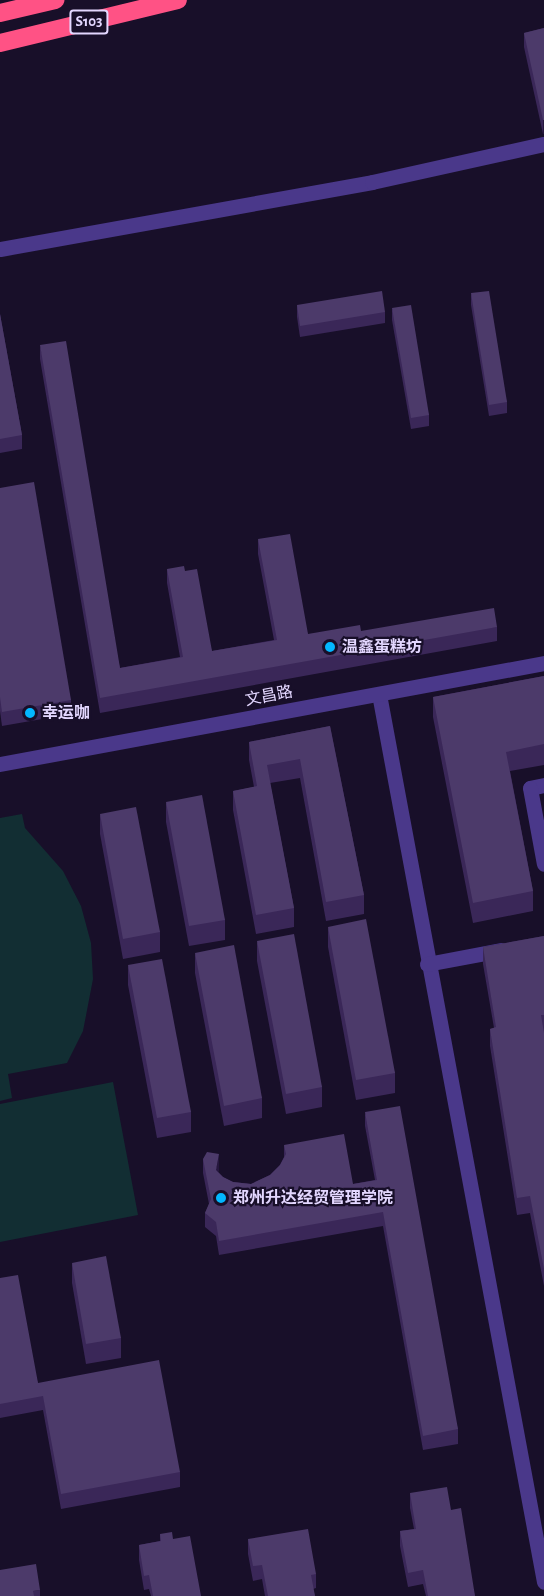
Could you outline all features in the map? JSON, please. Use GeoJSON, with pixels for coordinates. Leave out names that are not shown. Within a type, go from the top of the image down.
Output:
{"type":"FeatureCollection","features":[{"type":"Feature","properties":{"kind":"highway","name":"S103"},"geometry":{"type":"LineString","coordinates":[[0,13],[55,0]]}},
{"type":"Feature","properties":{"kind":"highway","name":"S103"},"geometry":{"type":"LineString","coordinates":[[0,43],[178,0]]}},
{"type":"Feature","properties":{"kind":"street"},"geometry":{"type":"LineString","coordinates":[[0,249],[361,184],[544,144]]}},
{"type":"Feature","properties":{"kind":"street","name":"文昌路"},"geometry":{"type":"LineString","coordinates":[[0,764],[544,663]]}},
{"type":"Feature","properties":{"kind":"street"},"geometry":{"type":"LineString","coordinates":[[379,694],[427,964],[544,1582]]}},
{"type":"Feature","properties":{"kind":"street"},"geometry":{"type":"LineString","coordinates":[[544,785],[530,788],[544,864]]}},
{"type":"Feature","properties":{"kind":"street"},"geometry":{"type":"LineString","coordinates":[[427,964],[521,947]]}},
{"type":"Feature","properties":{"kind":"green space"},"geometry":{"type":"Polygon","coordinates":[[[22,814],[25,828],[63,871],[81,906],[91,943],[93,979],[83,1031],[67,1063],[8,1074],[12,1098],[0,1101],[0,818],[22,814]]]}},
{"type":"Feature","properties":{"kind":"green space"},"geometry":{"type":"Polygon","coordinates":[[[113,1082],[138,1215],[0,1242],[0,1104],[113,1082]]]}},
{"type":"Feature","properties":{"kind":"building"},"geometry":{"type":"Polygon","coordinates":[[[544,28],[544,120],[543,120],[524,33],[544,28]]]}},
{"type":"Feature","properties":{"kind":"building"},"geometry":{"type":"Polygon","coordinates":[[[382,291],[385,312],[300,326],[297,305],[382,291]]]}},
{"type":"Feature","properties":{"kind":"building"},"geometry":{"type":"Polygon","coordinates":[[[489,291],[507,402],[489,405],[471,293],[489,291]]]}},
{"type":"Feature","properties":{"kind":"building"},"geometry":{"type":"Polygon","coordinates":[[[411,305],[429,415],[411,418],[392,308],[411,305]]]}},
{"type":"Feature","properties":{"kind":"building"},"geometry":{"type":"Polygon","coordinates":[[[0,314],[22,435],[0,439],[0,314]]]}},
{"type":"Feature","properties":{"kind":"building"},"geometry":{"type":"Polygon","coordinates":[[[66,341],[120,668],[183,657],[167,569],[184,566],[185,571],[197,569],[212,651],[277,640],[258,539],[290,534],[308,634],[360,625],[361,631],[494,608],[497,627],[100,698],[40,345],[66,341]]]}},
{"type":"Feature","properties":{"kind":"building"},"geometry":{"type":"Polygon","coordinates":[[[34,482],[71,700],[2,712],[0,697],[0,488],[34,482]]]}},
{"type":"Feature","properties":{"kind":"building"},"geometry":{"type":"Polygon","coordinates":[[[544,676],[544,744],[506,752],[533,891],[473,903],[433,697],[544,676]]]}},
{"type":"Feature","properties":{"kind":"building"},"geometry":{"type":"Polygon","coordinates":[[[330,726],[364,895],[326,902],[300,759],[267,765],[294,908],[256,915],[233,791],[257,786],[249,742],[330,726]]]}},
{"type":"Feature","properties":{"kind":"building"},"geometry":{"type":"Polygon","coordinates":[[[202,795],[225,920],[189,926],[166,802],[202,795]]]}},
{"type":"Feature","properties":{"kind":"building"},"geometry":{"type":"Polygon","coordinates":[[[136,807],[160,932],[123,939],[100,814],[136,807]]]}},
{"type":"Feature","properties":{"kind":"building"},"geometry":{"type":"Polygon","coordinates":[[[366,919],[395,1073],[356,1080],[328,927],[366,919]]]}},
{"type":"Feature","properties":{"kind":"building"},"geometry":{"type":"Polygon","coordinates":[[[294,934],[322,1087],[286,1094],[257,941],[294,934]]]}},
{"type":"Feature","properties":{"kind":"building"},"geometry":{"type":"Polygon","coordinates":[[[544,936],[544,1015],[541,1015],[544,1033],[544,1269],[530,1196],[517,1198],[490,1029],[496,1027],[483,947],[544,936]]]}},
{"type":"Feature","properties":{"kind":"building"},"geometry":{"type":"Polygon","coordinates":[[[234,945],[262,1098],[224,1106],[195,953],[234,945]]]}},
{"type":"Feature","properties":{"kind":"building"},"geometry":{"type":"Polygon","coordinates":[[[162,959],[191,1112],[157,1118],[128,965],[162,959]]]}},
{"type":"Feature","properties":{"kind":"building"},"geometry":{"type":"Polygon","coordinates":[[[400,1106],[458,1429],[423,1436],[383,1212],[219,1241],[216,1222],[205,1213],[211,1199],[203,1159],[207,1152],[219,1154],[216,1170],[223,1177],[233,1182],[251,1184],[270,1175],[280,1165],[286,1154],[284,1145],[344,1134],[353,1184],[377,1180],[365,1112],[400,1106]]]}},
{"type":"Feature","properties":{"kind":"building"},"geometry":{"type":"Polygon","coordinates":[[[106,1256],[121,1338],[86,1344],[72,1263],[106,1256]]]}},
{"type":"Feature","properties":{"kind":"building"},"geometry":{"type":"Polygon","coordinates":[[[18,1275],[38,1383],[159,1360],[180,1472],[61,1494],[43,1396],[0,1404],[0,1278],[18,1275]]]}},
{"type":"Feature","properties":{"kind":"building"},"geometry":{"type":"Polygon","coordinates":[[[447,1487],[451,1510],[461,1508],[475,1596],[428,1596],[423,1570],[408,1573],[400,1531],[416,1529],[410,1493],[447,1487]]]}},
{"type":"Feature","properties":{"kind":"building"},"geometry":{"type":"Polygon","coordinates":[[[308,1529],[316,1574],[311,1575],[315,1596],[268,1596],[262,1565],[253,1566],[248,1539],[308,1529]]]}},
{"type":"Feature","properties":{"kind":"building"},"geometry":{"type":"Polygon","coordinates":[[[172,1532],[173,1539],[190,1536],[201,1596],[153,1596],[149,1575],[144,1576],[139,1545],[161,1541],[160,1534],[172,1532]]]}},
{"type":"Feature","properties":{"kind":"building"},"geometry":{"type":"Polygon","coordinates":[[[36,1564],[40,1590],[33,1591],[34,1596],[0,1596],[0,1570],[36,1564]]]}},
{"type":"Feature","properties":{"kind":"place","name":"温鑫蛋糕坊"},"geometry":{"type":"Point","coordinates":[330,647]}},
{"type":"Feature","properties":{"kind":"place","name":"幸运咖"},"geometry":{"type":"Point","coordinates":[30,713]}},
{"type":"Feature","properties":{"kind":"place","name":"郑州升达经贸管理学院"},"geometry":{"type":"Point","coordinates":[221,1198]}}]}
